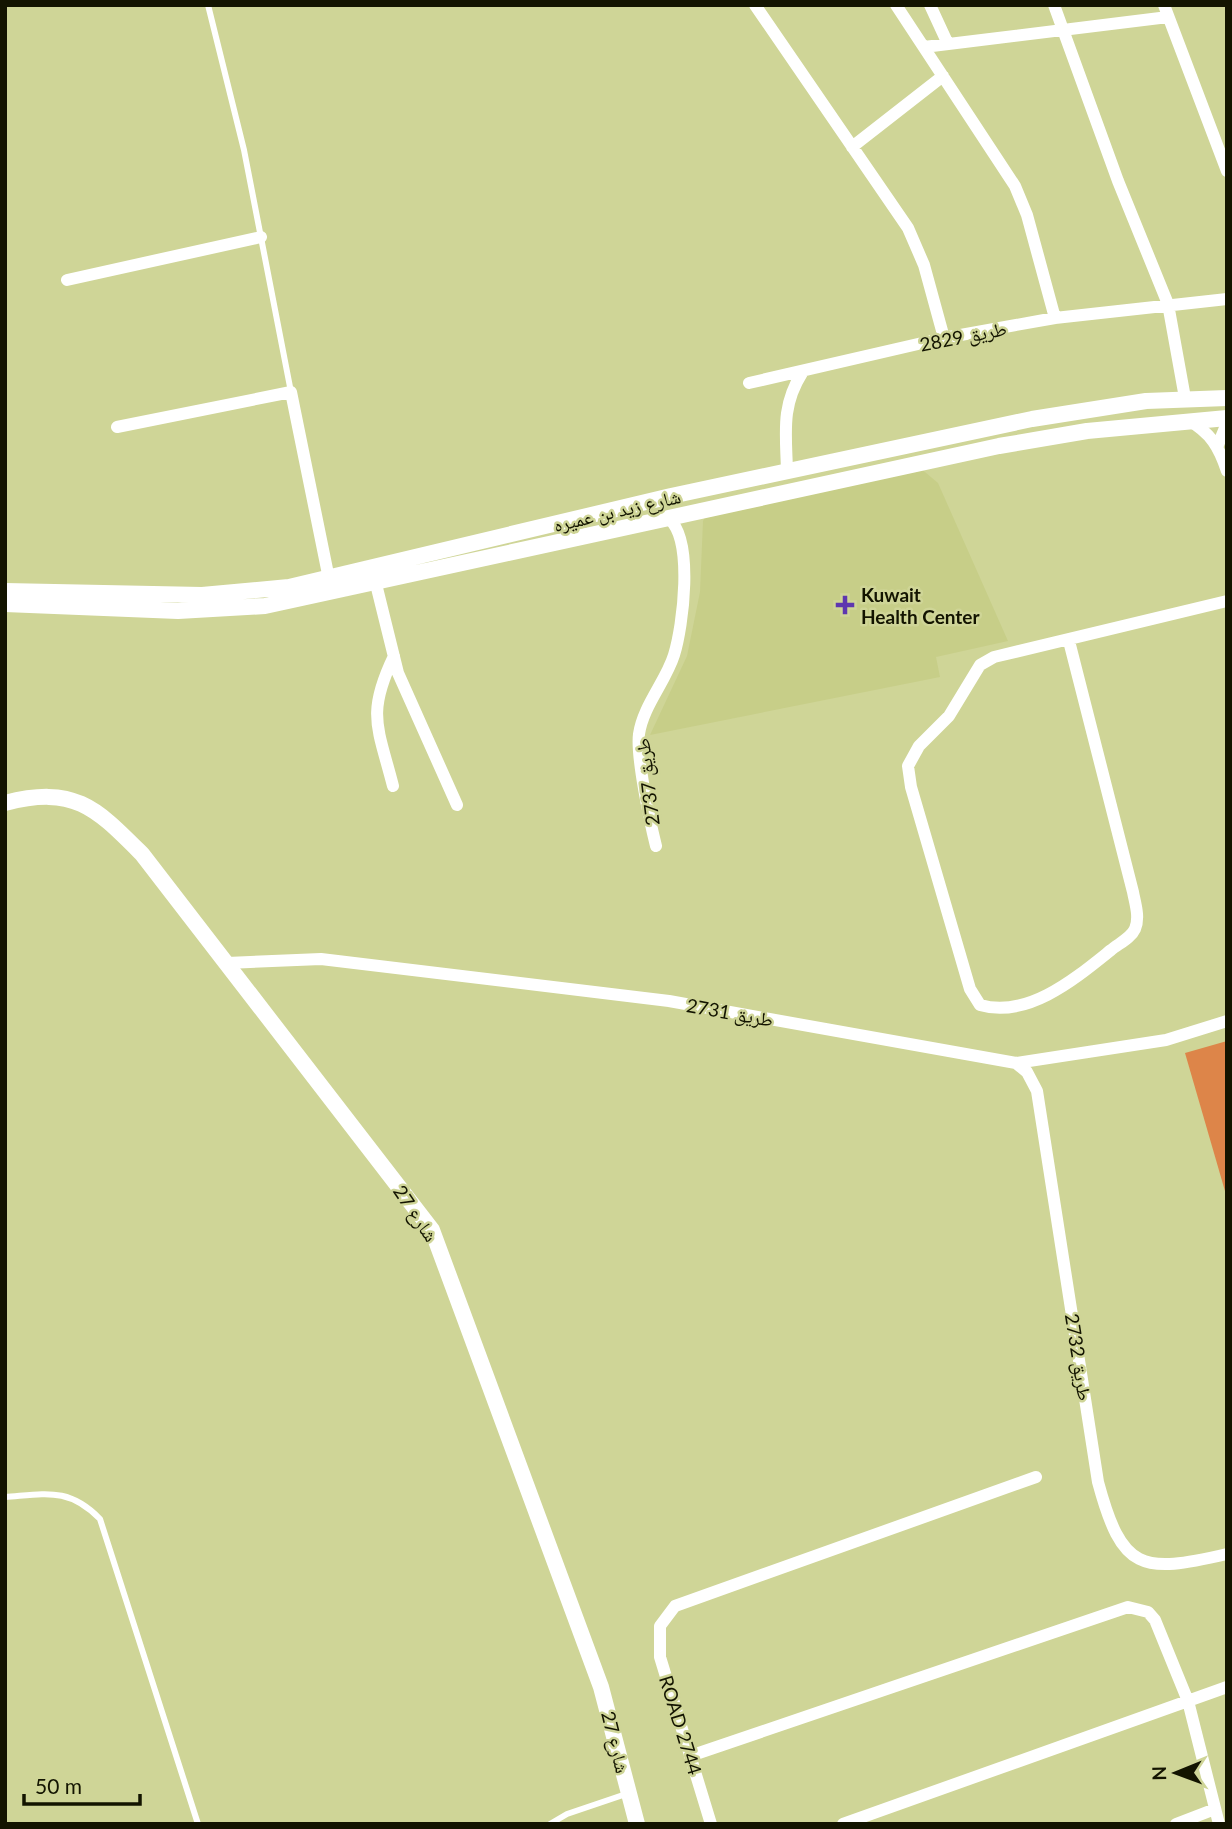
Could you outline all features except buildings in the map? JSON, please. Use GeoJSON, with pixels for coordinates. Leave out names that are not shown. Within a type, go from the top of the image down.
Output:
{"type":"FeatureCollection","features":[{"type":"Feature","properties":{"kind":"street"},"geometry":{"type":"LineString","coordinates":[[755,5],[908,228],[924,265],[944,338]]}},
{"type":"Feature","properties":{"kind":"street"},"geometry":{"type":"LineString","coordinates":[[930,5],[948,44]]}},
{"type":"Feature","properties":{"kind":"street"},"geometry":{"type":"LineString","coordinates":[[1054,5],[1118,181],[1168,304],[1185,398]]}},
{"type":"Feature","properties":{"kind":"street"},"geometry":{"type":"LineString","coordinates":[[899,6],[1015,186],[1027,215],[1055,318]]}},
{"type":"Feature","properties":{"kind":"street"},"geometry":{"type":"LineString","coordinates":[[924,47],[1063,31],[1166,11],[1227,171]]}},
{"type":"Feature","properties":{"kind":"street"},"geometry":{"type":"LineString","coordinates":[[852,147],[943,76]]}},
{"type":"Feature","properties":{"kind":"street"},"geometry":{"type":"LineString","coordinates":[[66,280],[261,237]]}},
{"type":"Feature","properties":{"kind":"street","name":"طريق 2829"},"geometry":{"type":"LineString","coordinates":[[749,383],[802,373],[944,338],[1055,318],[1227,299]]}},
{"type":"Feature","properties":{"kind":"street"},"geometry":{"type":"LineString","coordinates":[[787,471],[786,413],[790,392],[802,373]]}},
{"type":"Feature","properties":{"kind":"street"},"geometry":{"type":"LineString","coordinates":[[117,427],[291,392],[329,579]]}},
{"type":"Feature","properties":{"kind":"street","name":"شارع زيد بن عميره"},"geometry":{"type":"LineString","coordinates":[[5,591],[232,594],[289,587],[671,496],[1070,412],[1185,398],[1227,398]]}},
{"type":"Feature","properties":{"kind":"street","name":"شارع زيد بن عميره"},"geometry":{"type":"LineString","coordinates":[[5,604],[178,611],[236,610],[293,602],[1043,438],[1188,420],[1227,418]]}},
{"type":"Feature","properties":{"kind":"street"},"geometry":{"type":"LineString","coordinates":[[1188,420],[1218,444],[1227,471]]}},
{"type":"Feature","properties":{"kind":"street"},"geometry":{"type":"LineString","coordinates":[[1218,444],[1227,423]]}},
{"type":"Feature","properties":{"kind":"street"},"geometry":{"type":"LineString","coordinates":[[843,482],[854,465],[894,454],[903,447]]}},
{"type":"Feature","properties":{"kind":"street"},"geometry":{"type":"LineString","coordinates":[[671,496],[680,502],[687,515]]}},
{"type":"Feature","properties":{"kind":"street","name":"طريق 2737"},"geometry":{"type":"LineString","coordinates":[[656,846],[639,733],[674,656],[681,613],[682,547],[677,528],[669,519]]}},
{"type":"Feature","properties":{"kind":"street"},"geometry":{"type":"LineString","coordinates":[[376,584],[398,673],[457,805]]}},
{"type":"Feature","properties":{"kind":"street"},"geometry":{"type":"LineString","coordinates":[[1069,641],[1133,892],[1137,921],[1133,933],[1076,978],[1046,995],[1020,1004],[988,1007],[980,1005],[970,989],[911,788],[908,766],[919,746],[949,716],[980,665],[994,657],[1227,601]]}},
{"type":"Feature","properties":{"kind":"street"},"geometry":{"type":"LineString","coordinates":[[393,786],[375,715],[381,684],[394,656]]}},
{"type":"Feature","properties":{"kind":"street","name":"شارع 27"},"geometry":{"type":"LineString","coordinates":[[5,803],[29,797],[53,797],[75,800],[102,814],[142,854],[432,1230],[601,1687],[637,1824]]}},
{"type":"Feature","properties":{"kind":"street","name":"طريق 2731"},"geometry":{"type":"LineString","coordinates":[[227,963],[321,959],[668,1001],[1016,1063],[1166,1040],[1227,1021]]}},
{"type":"Feature","properties":{"kind":"street","name":"طريق 2732"},"geometry":{"type":"LineString","coordinates":[[1016,1063],[1027,1072],[1037,1091],[1098,1482],[1108,1520],[1131,1554],[1161,1566],[1185,1564],[1227,1553]]}},
{"type":"Feature","properties":{"kind":"street","name":"ROAD 2744"},"geometry":{"type":"LineString","coordinates":[[711,1824],[660,1657],[660,1626],[675,1606],[1036,1476]]}},
{"type":"Feature","properties":{"kind":"street"},"geometry":{"type":"LineString","coordinates":[[690,1756],[1128,1607],[1148,1612],[1155,1620],[1188,1701],[1219,1824]]}},
{"type":"Feature","properties":{"kind":"street"},"geometry":{"type":"LineString","coordinates":[[843,1824],[1227,1687]]}},
{"type":"Feature","properties":{"kind":"street"},"geometry":{"type":"LineString","coordinates":[[1176,1824],[1215,1809]]}},
{"type":"Feature","properties":{"kind":"lane"},"geometry":{"type":"LineString","coordinates":[[208,5],[231,93],[291,392]]}},
{"type":"Feature","properties":{"kind":"lane"},"geometry":{"type":"LineString","coordinates":[[5,1497],[57,1494],[82,1501],[100,1519],[198,1824]]}},
{"type":"Feature","properties":{"kind":"lane"},"geometry":{"type":"LineString","coordinates":[[550,1824],[567,1814],[629,1793]]}},
{"type":"Feature","properties":{"kind":"shaded area","name":"Kuwait Health Center"},"geometry":{"type":"Polygon","coordinates":[[[919,467],[938,483],[1008,641],[936,657],[940,677],[650,735],[687,656],[700,592],[703,521],[707,513],[919,467]]]}},
{"type":"Feature","properties":{"kind":"shaded area"},"geometry":{"type":"Polygon","coordinates":[[[1227,1041],[1227,1198],[1185,1053],[1227,1041]]]}},
{"type":"Feature","properties":{"kind":"place","name":"Kuwait Health Center"},"geometry":{"type":"Point","coordinates":[845,605]}}]}
